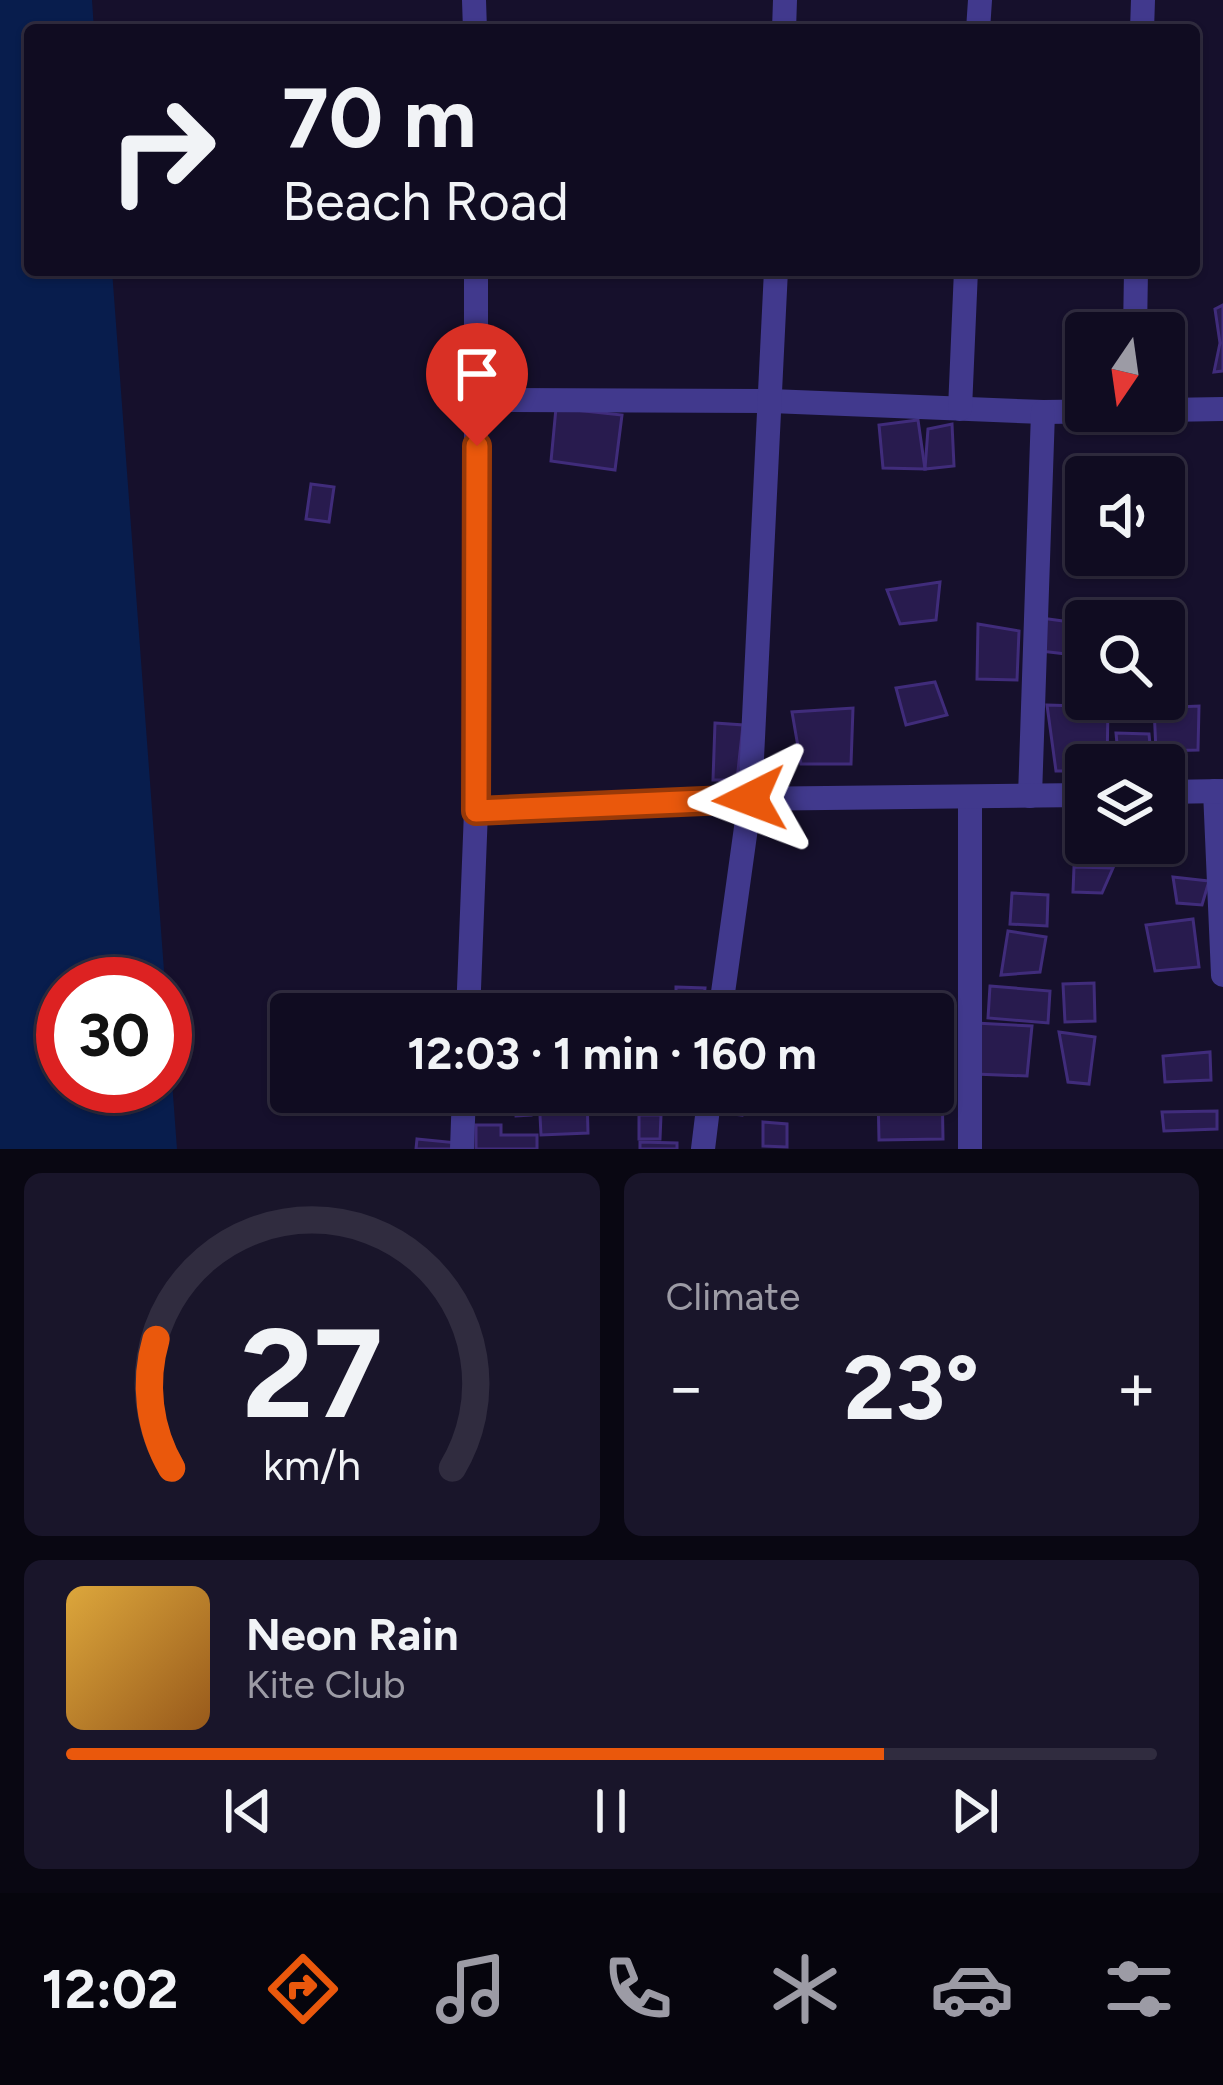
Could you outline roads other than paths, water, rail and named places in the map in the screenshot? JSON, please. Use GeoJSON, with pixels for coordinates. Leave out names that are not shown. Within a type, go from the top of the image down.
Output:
{"type":"FeatureCollection","features":[{"type":"Feature","properties":{"kind":"street"},"geometry":{"type":"LineString","coordinates":[[469,993],[476,811],[476,276]]}},
{"type":"Feature","properties":{"kind":"street"},"geometry":{"type":"LineString","coordinates":[[723,993],[750,799],[776,276]]}},
{"type":"Feature","properties":{"kind":"street"},"geometry":{"type":"LineString","coordinates":[[960,409],[966,276]]}},
{"type":"Feature","properties":{"kind":"street"},"geometry":{"type":"LineString","coordinates":[[1135,312],[1136,276]]}},
{"type":"Feature","properties":{"kind":"street"},"geometry":{"type":"LineString","coordinates":[[477,400],[771,401],[1065,412]]}},
{"type":"Feature","properties":{"kind":"street"},"geometry":{"type":"LineString","coordinates":[[1185,410],[1223,410]]}},
{"type":"Feature","properties":{"kind":"street"},"geometry":{"type":"LineString","coordinates":[[1030,796],[1042,412]]}},
{"type":"Feature","properties":{"kind":"street"},"geometry":{"type":"LineString","coordinates":[[1185,792],[1219,791],[1223,975]]}},
{"type":"Feature","properties":{"kind":"street"},"geometry":{"type":"LineString","coordinates":[[476,811],[750,799],[1065,795]]}},
{"type":"Feature","properties":{"kind":"street"},"geometry":{"type":"LineString","coordinates":[[970,799],[970,1149]]}},
{"type":"Feature","properties":{"kind":"street"},"geometry":{"type":"LineString","coordinates":[[462,1149],[463,1113]]}},
{"type":"Feature","properties":{"kind":"street"},"geometry":{"type":"LineString","coordinates":[[703,1149],[707,1113]]}},
{"type":"Feature","properties":{"kind":"water"},"geometry":{"type":"Polygon","coordinates":[[[0,0],[92,0],[94,24],[24,24],[24,276],[112,276],[163,957],[36,957],[36,1113],[174,1113],[177,1149],[0,1149],[0,0]]]}}]}
